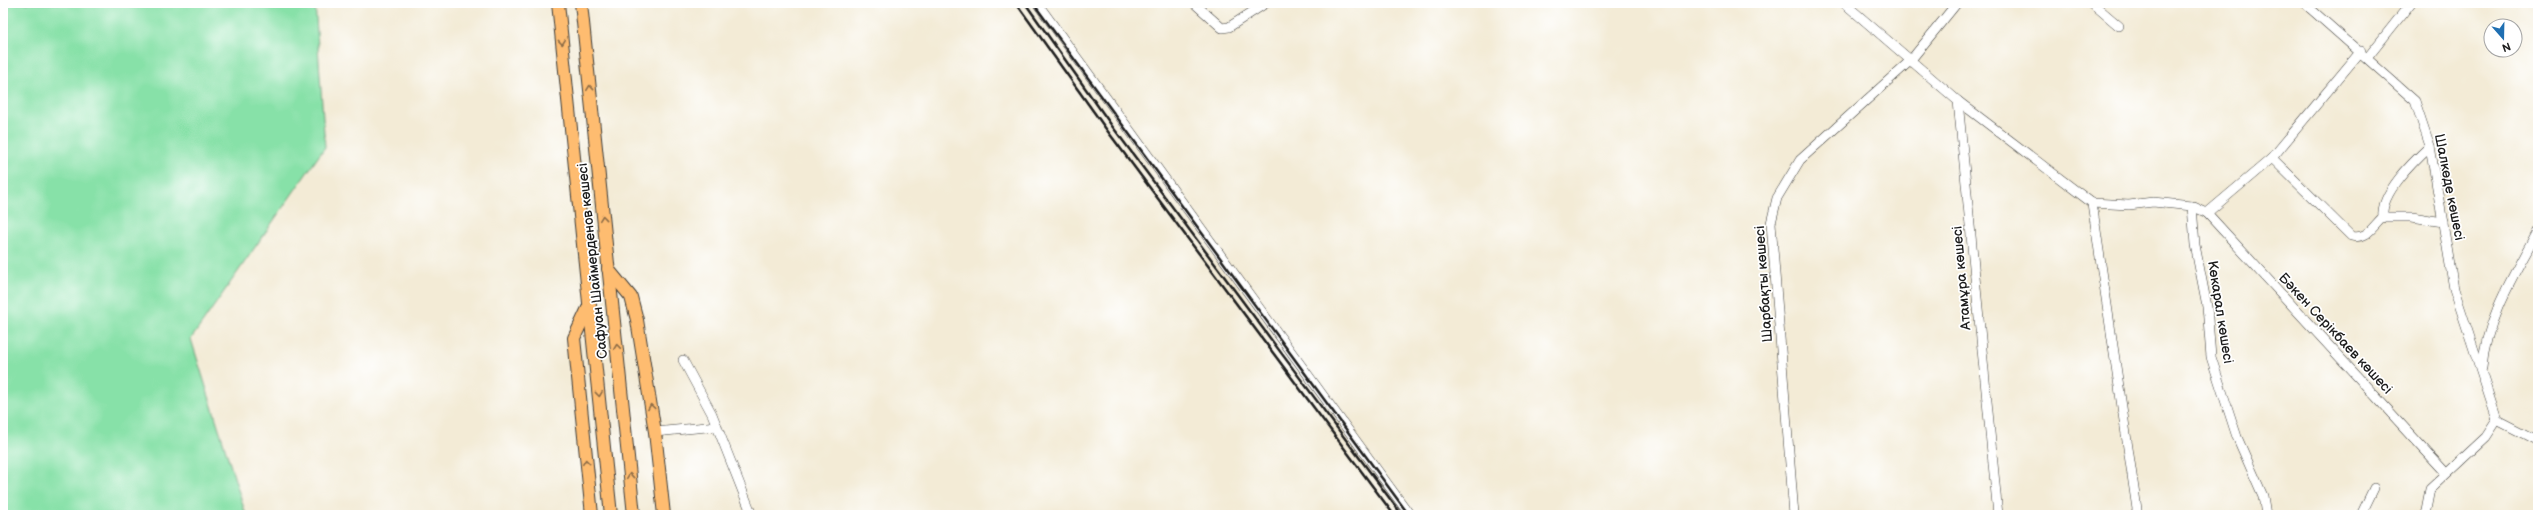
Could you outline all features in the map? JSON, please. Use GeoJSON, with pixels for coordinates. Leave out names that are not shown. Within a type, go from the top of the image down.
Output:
{"type":"FeatureCollection","features":[{"type":"Feature","properties":{"kind":"main road","name":"Сафуан Шаймерденов көшесі"},"geometry":{"type":"LineString","coordinates":[[558,3],[611,515]]}},
{"type":"Feature","properties":{"kind":"main road","name":"Сафуан Шаймерденов көшесі"},"geometry":{"type":"LineString","coordinates":[[581,3],[634,515]]}},
{"type":"Feature","properties":{"kind":"main road"},"geometry":{"type":"LineString","coordinates":[[608,269],[631,297],[637,320],[655,432],[664,515]]}},
{"type":"Feature","properties":{"kind":"main road"},"geometry":{"type":"LineString","coordinates":[[590,304],[574,338],[592,515]]}},
{"type":"Feature","properties":{"kind":"street"},"geometry":{"type":"LineString","coordinates":[[1037,3],[1410,515]]}},
{"type":"Feature","properties":{"kind":"street"},"geometry":{"type":"LineString","coordinates":[[1194,3],[1222,28],[1229,27],[1266,3]]}},
{"type":"Feature","properties":{"kind":"street"},"geometry":{"type":"LineString","coordinates":[[1844,3],[1958,101],[2092,203],[2129,204],[2153,202],[2192,206],[2207,213],[2272,158],[2361,51]]}},
{"type":"Feature","properties":{"kind":"street","name":"Шарбақты көшесі"},"geometry":{"type":"LineString","coordinates":[[1794,515],[1772,223],[1778,198],[1800,160],[1910,61],[1957,3]]}},
{"type":"Feature","properties":{"kind":"street"},"geometry":{"type":"LineString","coordinates":[[2092,3],[2119,26]]}},
{"type":"Feature","properties":{"kind":"street","name":"Шалкөде көшесі"},"geometry":{"type":"LineString","coordinates":[[2304,3],[2368,57],[2415,101],[2430,146],[2454,289],[2498,420]]}},
{"type":"Feature","properties":{"kind":"street"},"geometry":{"type":"LineString","coordinates":[[2368,57],[2411,3]]}},
{"type":"Feature","properties":{"kind":"street","name":"Атамұра көшесі"},"geometry":{"type":"LineString","coordinates":[[1958,101],[1998,515]]}},
{"type":"Feature","properties":{"kind":"street"},"geometry":{"type":"LineString","coordinates":[[2272,158],[2351,236],[2359,238],[2365,236],[2383,217],[2384,202],[2393,188],[2430,146]]}},
{"type":"Feature","properties":{"kind":"street"},"geometry":{"type":"LineString","coordinates":[[2092,203],[2137,509],[2136,515]]}},
{"type":"Feature","properties":{"kind":"street","name":"Көкарал көшесі"},"geometry":{"type":"LineString","coordinates":[[2192,206],[2195,245],[2207,306],[2211,357],[2236,437],[2263,496],[2266,515]]}},
{"type":"Feature","properties":{"kind":"street","name":"Бәкен Серікбаев көшесі"},"geometry":{"type":"LineString","coordinates":[[2207,213],[2446,473]]}},
{"type":"Feature","properties":{"kind":"street"},"geometry":{"type":"LineString","coordinates":[[2383,217],[2412,217],[2443,222]]}},
{"type":"Feature","properties":{"kind":"street"},"geometry":{"type":"LineString","coordinates":[[2482,373],[2484,348],[2489,329],[2538,230]]}},
{"type":"Feature","properties":{"kind":"street"},"geometry":{"type":"LineString","coordinates":[[683,360],[717,426],[752,515]]}},
{"type":"Feature","properties":{"kind":"street"},"geometry":{"type":"LineString","coordinates":[[2425,515],[2430,489],[2486,437],[2498,420],[2538,441]]}},
{"type":"Feature","properties":{"kind":"street"},"geometry":{"type":"LineString","coordinates":[[655,432],[717,426]]}},
{"type":"Feature","properties":{"kind":"street"},"geometry":{"type":"LineString","coordinates":[[2361,515],[2374,488]]}},
{"type":"Feature","properties":{"kind":"green space"},"geometry":{"type":"Polygon","coordinates":[[[3,3],[315,3],[325,147],[191,339],[246,515],[3,515],[3,3]]]}},
{"type":"Feature","properties":{"kind":"railway"},"geometry":{"type":"LineString","coordinates":[[1016,3],[1106,129],[1394,515]]}},
{"type":"Feature","properties":{"kind":"railway"},"geometry":{"type":"LineString","coordinates":[[1025,3],[1112,126],[1402,515]]}},
{"type":"Feature","properties":{"kind":"railway"},"geometry":{"type":"LineString","coordinates":[[1033,3],[1409,515]]}}]}
